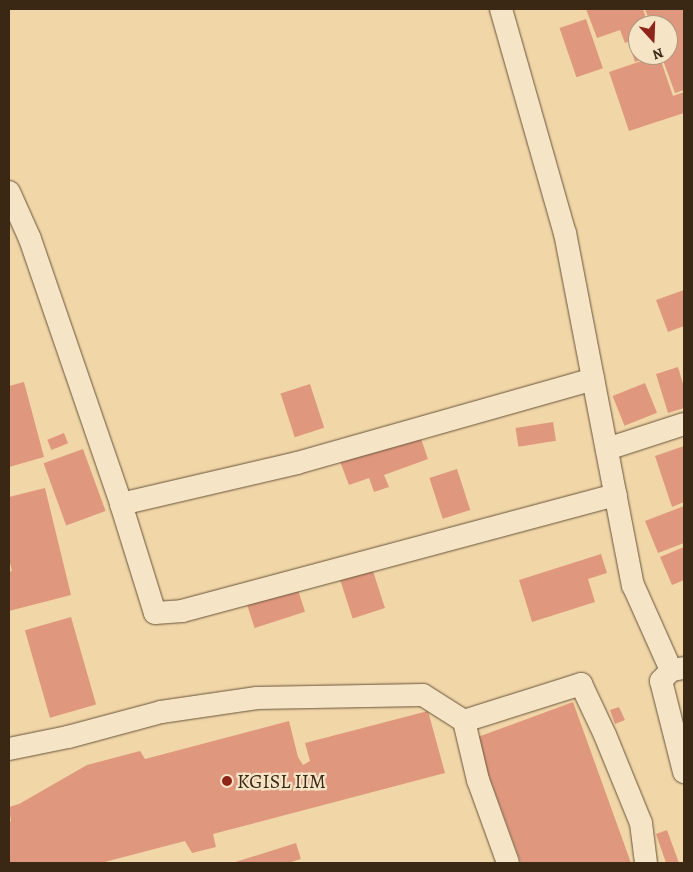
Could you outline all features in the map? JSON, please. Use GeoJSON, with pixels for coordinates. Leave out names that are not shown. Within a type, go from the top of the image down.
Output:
{"type":"FeatureCollection","features":[{"type":"Feature","properties":{"kind":"street"},"geometry":{"type":"LineString","coordinates":[[501,9],[565,233],[633,585],[678,669],[661,680],[684,772]]}},
{"type":"Feature","properties":{"kind":"street"},"geometry":{"type":"LineString","coordinates":[[9,192],[30,239],[155,613],[182,610],[616,496]]}},
{"type":"Feature","properties":{"kind":"street"},"geometry":{"type":"LineString","coordinates":[[120,504],[297,462],[593,379]]}},
{"type":"Feature","properties":{"kind":"street"},"geometry":{"type":"LineString","coordinates":[[607,449],[684,424]]}},
{"type":"Feature","properties":{"kind":"street"},"geometry":{"type":"LineString","coordinates":[[464,721],[581,684],[605,734],[641,824],[646,863]]}},
{"type":"Feature","properties":{"kind":"street"},"geometry":{"type":"LineString","coordinates":[[9,749],[68,737],[161,712],[257,698],[423,695],[464,721],[478,780],[508,863]]}},
{"type":"Feature","properties":{"kind":"building"},"geometry":{"type":"Polygon","coordinates":[[[586,9],[643,9],[645,15],[628,15],[628,42],[625,43],[620,30],[597,38],[586,9]]]}},
{"type":"Feature","properties":{"kind":"building"},"geometry":{"type":"Polygon","coordinates":[[[645,9],[684,9],[684,90],[675,93],[665,65],[678,65],[678,15],[647,15],[645,9]]]}},
{"type":"Feature","properties":{"kind":"building"},"geometry":{"type":"Polygon","coordinates":[[[586,19],[603,68],[576,77],[560,28],[586,19]]]}},
{"type":"Feature","properties":{"kind":"building"},"geometry":{"type":"Polygon","coordinates":[[[630,65],[662,65],[673,96],[684,92],[684,113],[629,131],[609,72],[630,65]]]}},
{"type":"Feature","properties":{"kind":"building"},"geometry":{"type":"Polygon","coordinates":[[[684,290],[684,326],[668,332],[656,300],[684,290]]]}},
{"type":"Feature","properties":{"kind":"building"},"geometry":{"type":"Polygon","coordinates":[[[678,367],[684,387],[684,408],[668,413],[656,374],[678,367]]]}},
{"type":"Feature","properties":{"kind":"building"},"geometry":{"type":"Polygon","coordinates":[[[24,382],[44,457],[9,467],[9,386],[24,382]]]}},
{"type":"Feature","properties":{"kind":"building"},"geometry":{"type":"Polygon","coordinates":[[[645,383],[657,413],[625,426],[613,396],[645,383]]]}},
{"type":"Feature","properties":{"kind":"building"},"geometry":{"type":"Polygon","coordinates":[[[310,384],[324,428],[295,437],[281,394],[310,384]]]}},
{"type":"Feature","properties":{"kind":"building"},"geometry":{"type":"Polygon","coordinates":[[[553,422],[556,441],[518,447],[515,428],[553,422]]]}},
{"type":"Feature","properties":{"kind":"building"},"geometry":{"type":"Polygon","coordinates":[[[418,430],[428,459],[384,475],[389,487],[374,492],[369,478],[349,485],[339,459],[418,430]]]}},
{"type":"Feature","properties":{"kind":"building"},"geometry":{"type":"Polygon","coordinates":[[[64,433],[68,443],[51,450],[47,440],[64,433]]]}},
{"type":"Feature","properties":{"kind":"building"},"geometry":{"type":"Polygon","coordinates":[[[684,446],[684,502],[672,507],[655,456],[684,446]]]}},
{"type":"Feature","properties":{"kind":"building"},"geometry":{"type":"Polygon","coordinates":[[[83,449],[106,511],[66,525],[44,463],[83,449]]]}},
{"type":"Feature","properties":{"kind":"building"},"geometry":{"type":"Polygon","coordinates":[[[457,469],[470,510],[443,519],[429,478],[457,469]]]}},
{"type":"Feature","properties":{"kind":"building"},"geometry":{"type":"Polygon","coordinates":[[[45,488],[71,595],[9,611],[9,572],[12,571],[9,559],[9,497],[45,488]]]}},
{"type":"Feature","properties":{"kind":"building"},"geometry":{"type":"Polygon","coordinates":[[[684,506],[684,543],[658,553],[645,521],[684,506]]]}},
{"type":"Feature","properties":{"kind":"building"},"geometry":{"type":"Polygon","coordinates":[[[684,547],[684,580],[672,585],[660,557],[684,547]]]}},
{"type":"Feature","properties":{"kind":"building"},"geometry":{"type":"Polygon","coordinates":[[[601,554],[607,573],[588,579],[595,602],[532,622],[519,580],[601,554]]]}},
{"type":"Feature","properties":{"kind":"building"},"geometry":{"type":"Polygon","coordinates":[[[372,568],[385,608],[353,618],[340,579],[372,568]]]}},
{"type":"Feature","properties":{"kind":"building"},"geometry":{"type":"Polygon","coordinates":[[[297,587],[305,612],[255,628],[247,603],[297,587]]]}},
{"type":"Feature","properties":{"kind":"building"},"geometry":{"type":"Polygon","coordinates":[[[71,617],[96,704],[50,718],[25,630],[71,617]]]}},
{"type":"Feature","properties":{"kind":"building"},"geometry":{"type":"Polygon","coordinates":[[[573,702],[631,863],[521,863],[475,738],[573,702]]]}},
{"type":"Feature","properties":{"kind":"building"},"geometry":{"type":"Polygon","coordinates":[[[619,707],[625,720],[615,724],[610,710],[619,707]]]}},
{"type":"Feature","properties":{"kind":"building","name":"KGISL IIM"},"geometry":{"type":"Polygon","coordinates":[[[428,711],[445,773],[213,834],[216,847],[192,853],[185,841],[101,863],[9,863],[9,822],[11,821],[9,807],[19,804],[87,765],[140,751],[145,759],[289,721],[298,757],[303,765],[310,761],[305,743],[428,711]]]}},
{"type":"Feature","properties":{"kind":"building"},"geometry":{"type":"Polygon","coordinates":[[[667,830],[679,863],[666,863],[656,834],[667,830]]]}},
{"type":"Feature","properties":{"kind":"building"},"geometry":{"type":"Polygon","coordinates":[[[296,843],[301,859],[288,863],[232,863],[296,843]]]}},
{"type":"Feature","properties":{"kind":"place","name":"KGISL IIM"},"geometry":{"type":"Point","coordinates":[227,781]}}]}
